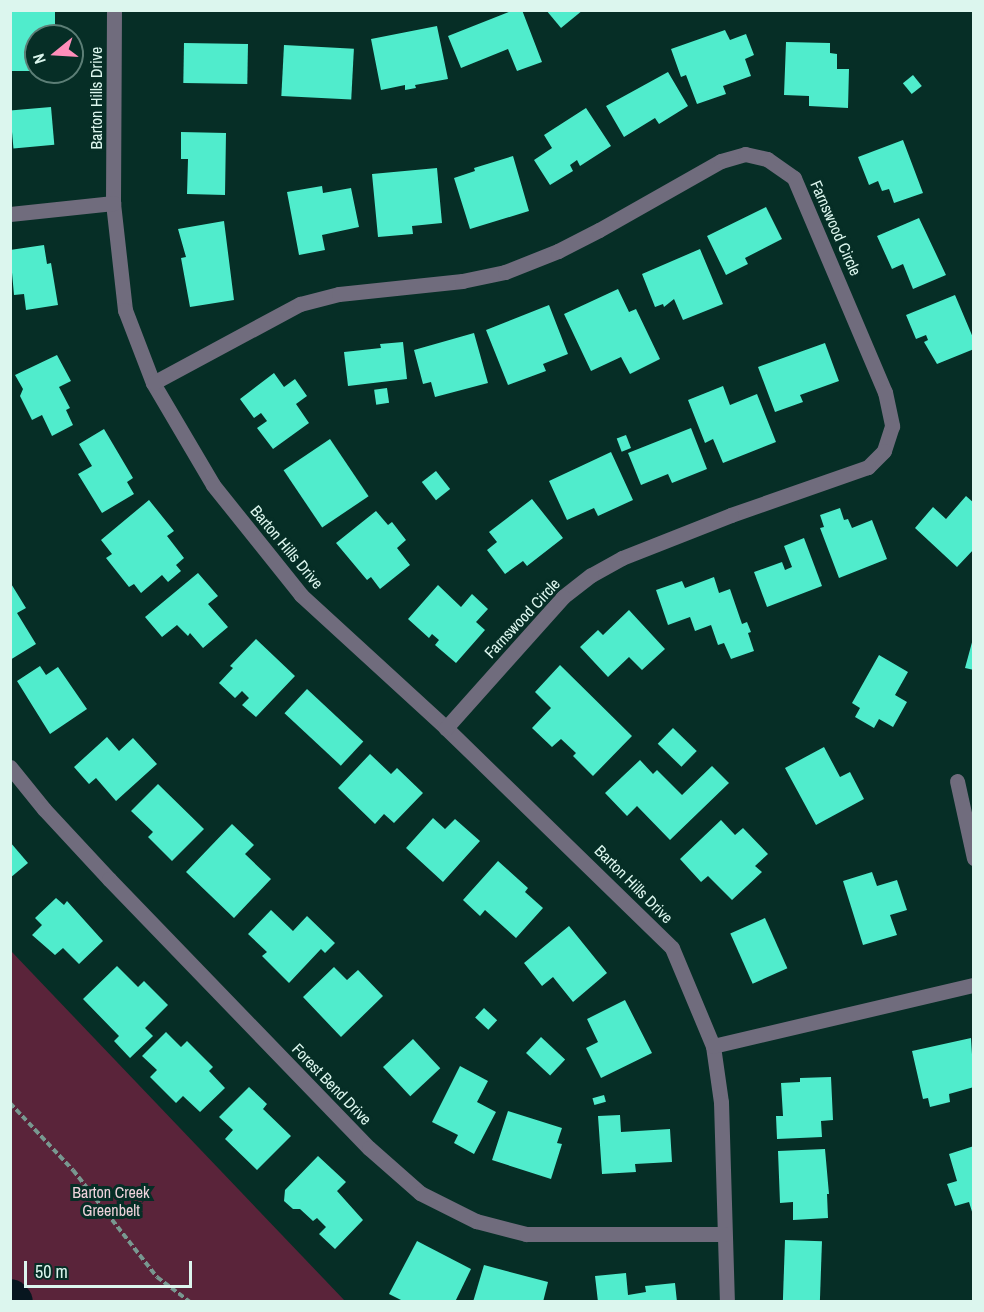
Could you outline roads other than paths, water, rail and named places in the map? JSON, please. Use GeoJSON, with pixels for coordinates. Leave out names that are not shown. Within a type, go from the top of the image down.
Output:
{"type":"FeatureCollection","features":[{"type":"Feature","properties":{"kind":"street","name":"Barton Hills Drive"},"geometry":{"type":"LineString","coordinates":[[114,10],[113,203],[125,310],[153,383],[213,485],[301,595],[446,728],[672,948],[712,1046],[721,1102],[727,1302]]}},
{"type":"Feature","properties":{"kind":"street","name":"Farnswood Circle"},"geometry":{"type":"LineString","coordinates":[[153,383],[300,304],[339,294],[462,281],[505,272],[558,251],[721,161],[745,154],[767,159],[794,178],[885,392],[892,426],[884,451],[868,467],[731,515],[622,558],[591,575],[563,597],[446,728]]}},
{"type":"Feature","properties":{"kind":"street"},"geometry":{"type":"LineString","coordinates":[[10,214],[113,203]]}},
{"type":"Feature","properties":{"kind":"street","name":"Forest Bend Drive"},"geometry":{"type":"LineString","coordinates":[[10,767],[44,809],[110,879],[369,1148],[420,1193],[476,1221],[526,1234],[724,1234]]}},
{"type":"Feature","properties":{"kind":"street"},"geometry":{"type":"LineString","coordinates":[[957,781],[974,858]]}},
{"type":"Feature","properties":{"kind":"street"},"geometry":{"type":"LineString","coordinates":[[712,1046],[974,985]]}},
{"type":"Feature","properties":{"kind":"waterway"},"geometry":{"type":"LineString","coordinates":[[10,1299],[13,1302]]}},
{"type":"Feature","properties":{"kind":"park label","name":"Barton Creek Greenbelt"},"geometry":{"type":"Point","coordinates":[111,1201]}}]}
